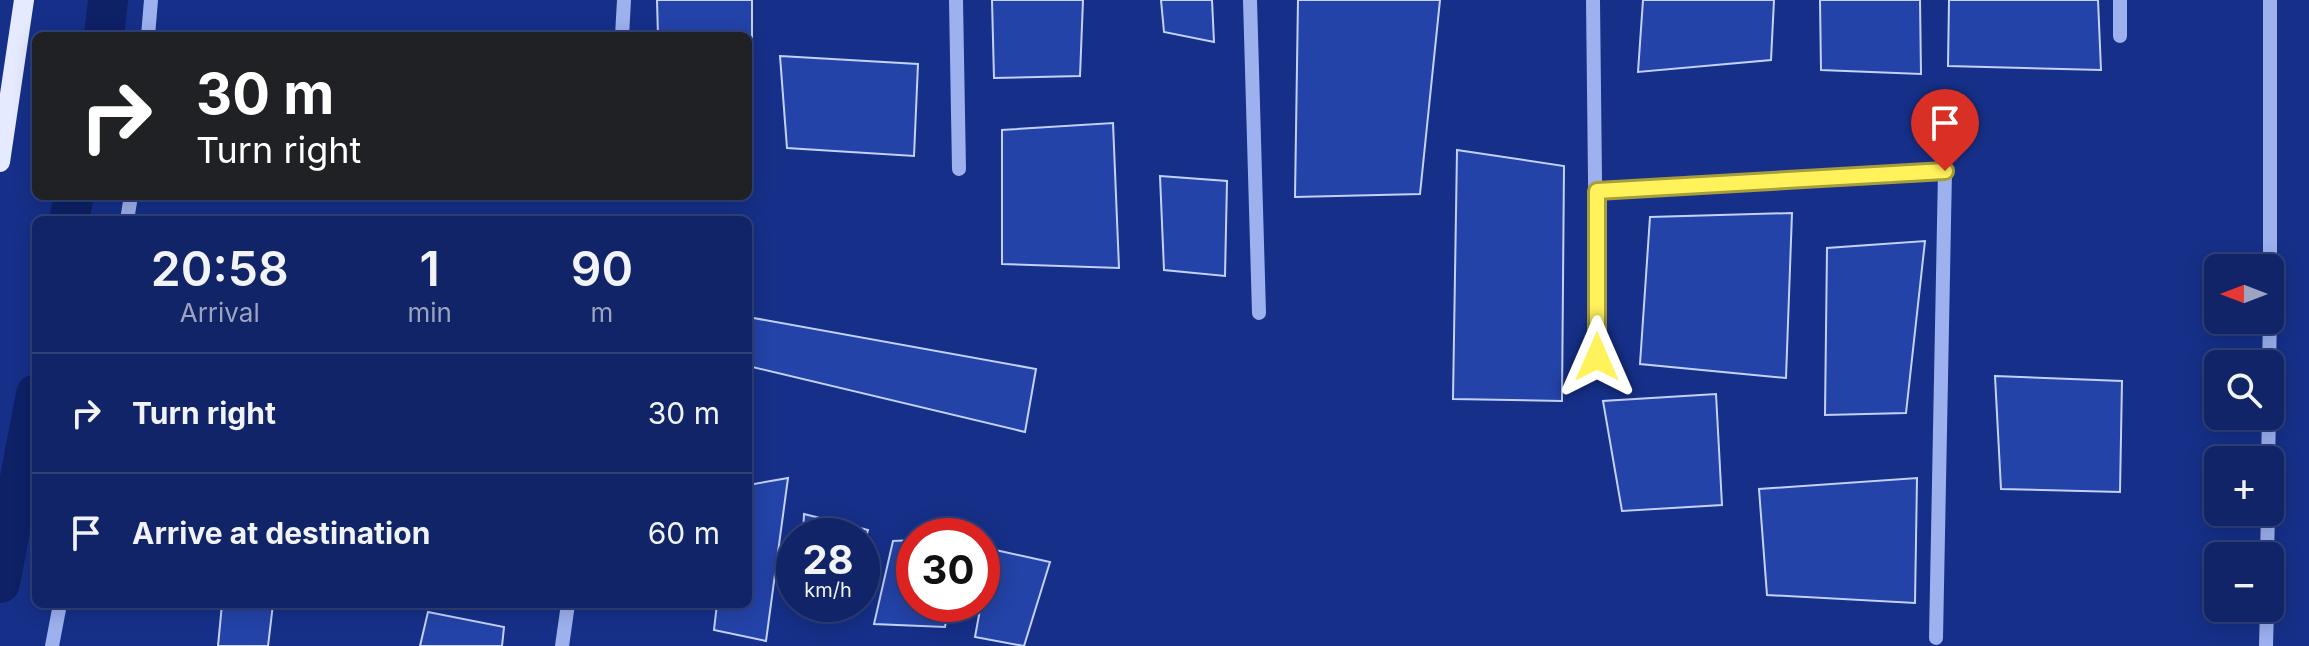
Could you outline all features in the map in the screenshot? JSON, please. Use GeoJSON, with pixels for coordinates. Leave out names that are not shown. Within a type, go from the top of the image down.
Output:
{"type":"FeatureCollection","features":[{"type":"Feature","properties":{"kind":"main road"},"geometry":{"type":"LineString","coordinates":[[0,162],[5,100],[24,0]]}},
{"type":"Feature","properties":{"kind":"street"},"geometry":{"type":"LineString","coordinates":[[148,32],[151,0]]}},
{"type":"Feature","properties":{"kind":"street"},"geometry":{"type":"LineString","coordinates":[[622,32],[624,0]]}},
{"type":"Feature","properties":{"kind":"street"},"geometry":{"type":"LineString","coordinates":[[956,0],[959,169]]}},
{"type":"Feature","properties":{"kind":"street"},"geometry":{"type":"LineString","coordinates":[[1250,0],[1259,313]]}},
{"type":"Feature","properties":{"kind":"street"},"geometry":{"type":"LineString","coordinates":[[1593,0],[1597,357]]}},
{"type":"Feature","properties":{"kind":"street"},"geometry":{"type":"LineString","coordinates":[[2120,0],[2120,36]]}},
{"type":"Feature","properties":{"kind":"street"},"geometry":{"type":"LineString","coordinates":[[2270,0],[2270,254]]}},
{"type":"Feature","properties":{"kind":"street"},"geometry":{"type":"LineString","coordinates":[[1597,191],[1945,171],[1936,638]]}},
{"type":"Feature","properties":{"kind":"street"},"geometry":{"type":"LineString","coordinates":[[52,646],[59,608]]}},
{"type":"Feature","properties":{"kind":"street"},"geometry":{"type":"LineString","coordinates":[[562,646],[567,608]]}},
{"type":"Feature","properties":{"kind":"street"},"geometry":{"type":"LineString","coordinates":[[2266,646],[2267,622]]}},
{"type":"Feature","properties":{"kind":"building"},"geometry":{"type":"Polygon","coordinates":[[[657,0],[752,0],[752,32],[658,32],[657,0]]]}},
{"type":"Feature","properties":{"kind":"building"},"geometry":{"type":"Polygon","coordinates":[[[992,0],[1083,0],[1080,76],[994,78],[992,0]]]}},
{"type":"Feature","properties":{"kind":"building"},"geometry":{"type":"Polygon","coordinates":[[[1161,0],[1212,0],[1214,42],[1164,32],[1161,0]]]}},
{"type":"Feature","properties":{"kind":"building"},"geometry":{"type":"Polygon","coordinates":[[[1298,0],[1440,0],[1420,194],[1295,197],[1298,0]]]}},
{"type":"Feature","properties":{"kind":"building"},"geometry":{"type":"Polygon","coordinates":[[[1643,0],[1774,0],[1771,60],[1638,72],[1643,0]]]}},
{"type":"Feature","properties":{"kind":"building"},"geometry":{"type":"Polygon","coordinates":[[[1820,0],[1920,0],[1921,74],[1821,70],[1820,0]]]}},
{"type":"Feature","properties":{"kind":"building"},"geometry":{"type":"Polygon","coordinates":[[[1949,0],[2098,0],[2101,70],[1948,66],[1949,0]]]}},
{"type":"Feature","properties":{"kind":"building"},"geometry":{"type":"Polygon","coordinates":[[[780,56],[918,64],[914,156],[787,148],[780,56]]]}},
{"type":"Feature","properties":{"kind":"building"},"geometry":{"type":"Polygon","coordinates":[[[1113,123],[1119,268],[1002,264],[1002,130],[1113,123]]]}},
{"type":"Feature","properties":{"kind":"building"},"geometry":{"type":"Polygon","coordinates":[[[1457,150],[1564,166],[1562,401],[1453,399],[1457,150]]]}},
{"type":"Feature","properties":{"kind":"building"},"geometry":{"type":"Polygon","coordinates":[[[1160,176],[1227,181],[1225,276],[1164,270],[1160,176]]]}},
{"type":"Feature","properties":{"kind":"building"},"geometry":{"type":"Polygon","coordinates":[[[1792,213],[1786,378],[1640,364],[1650,217],[1792,213]]]}},
{"type":"Feature","properties":{"kind":"building"},"geometry":{"type":"Polygon","coordinates":[[[1925,241],[1906,413],[1825,415],[1827,248],[1925,241]]]}},
{"type":"Feature","properties":{"kind":"building"},"geometry":{"type":"Polygon","coordinates":[[[752,318],[1036,369],[1025,432],[752,367],[752,318]]]}},
{"type":"Feature","properties":{"kind":"building"},"geometry":{"type":"Polygon","coordinates":[[[1995,376],[2122,381],[2120,492],[2001,489],[1995,376]]]}},
{"type":"Feature","properties":{"kind":"building"},"geometry":{"type":"Polygon","coordinates":[[[1716,394],[1722,505],[1622,511],[1603,401],[1716,394]]]}},
{"type":"Feature","properties":{"kind":"building"},"geometry":{"type":"Polygon","coordinates":[[[788,478],[783,518],[776,518],[776,567],[766,641],[714,630],[717,608],[752,608],[752,484],[788,478]]]}},
{"type":"Feature","properties":{"kind":"building"},"geometry":{"type":"Polygon","coordinates":[[[1917,478],[1915,603],[1767,595],[1759,489],[1917,478]]]}},
{"type":"Feature","properties":{"kind":"building"},"geometry":{"type":"Polygon","coordinates":[[[893,541],[896,541],[896,622],[946,622],[945,627],[874,624],[880,622],[880,598],[893,541]]]}},
{"type":"Feature","properties":{"kind":"building"},"geometry":{"type":"Polygon","coordinates":[[[1000,551],[1050,562],[1024,646],[975,637],[978,622],[1000,622],[1000,551]]]}},
{"type":"Feature","properties":{"kind":"building"},"geometry":{"type":"Polygon","coordinates":[[[222,608],[273,608],[268,646],[218,646],[222,608]]]}},
{"type":"Feature","properties":{"kind":"building"},"geometry":{"type":"Polygon","coordinates":[[[428,612],[504,627],[502,646],[420,646],[428,612]]]}},
{"type":"Feature","properties":{"kind":"waterway"},"geometry":{"type":"LineString","coordinates":[[104,32],[108,0]]}},
{"type":"Feature","properties":{"kind":"waterway"},"geometry":{"type":"LineString","coordinates":[[70,216],[73,200]]}},
{"type":"Feature","properties":{"kind":"waterway"},"geometry":{"type":"LineString","coordinates":[[0,583],[32,415]]}},
{"type":"Feature","properties":{"kind":"route"},"geometry":{"type":"LineString","coordinates":[[1597,357],[1597,191],[1945,171]]}}]}
